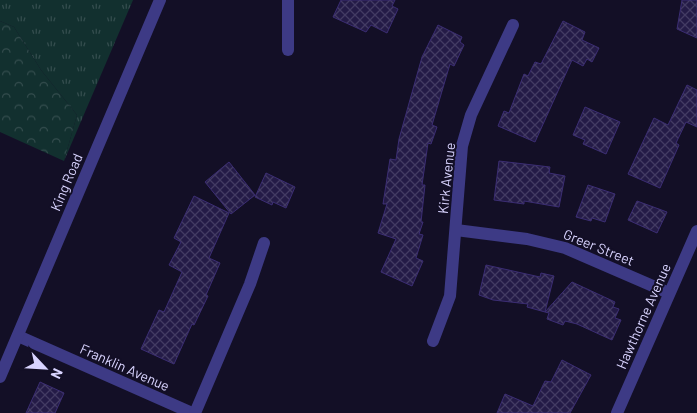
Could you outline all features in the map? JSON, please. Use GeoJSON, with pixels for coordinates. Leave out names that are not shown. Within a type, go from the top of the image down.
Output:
{"type":"FeatureCollection","features":[{"type":"Feature","properties":{"kind":"street","name":"King Road"},"geometry":{"type":"LineString","coordinates":[[0,377],[160,0]]}},
{"type":"Feature","properties":{"kind":"street"},"geometry":{"type":"LineString","coordinates":[[288,0],[288,50]]}},
{"type":"Feature","properties":{"kind":"street","name":"Kirk Avenue"},"geometry":{"type":"LineString","coordinates":[[433,341],[450,296],[462,146],[471,115],[513,24]]}},
{"type":"Feature","properties":{"kind":"street","name":"Greer Street"},"geometry":{"type":"LineString","coordinates":[[456,230],[527,239],[565,248],[669,293]]}},
{"type":"Feature","properties":{"kind":"street","name":"Hawthorne Avenue"},"geometry":{"type":"LineString","coordinates":[[616,413],[697,231]]}},
{"type":"Feature","properties":{"kind":"street","name":"Franklin Avenue"},"geometry":{"type":"LineString","coordinates":[[18,336],[194,413],[250,284],[264,243]]}},
{"type":"Feature","properties":{"kind":"green space"},"geometry":{"type":"Polygon","coordinates":[[[0,0],[133,0],[64,161],[77,115],[41,70],[14,27],[0,21],[0,0]]]}},
{"type":"Feature","properties":{"kind":"green space"},"geometry":{"type":"Polygon","coordinates":[[[0,21],[14,27],[41,70],[77,115],[64,161],[0,132],[0,21]]]}},
{"type":"Feature","properties":{"kind":"building"},"geometry":{"type":"Polygon","coordinates":[[[341,0],[395,0],[392,6],[398,9],[387,33],[371,25],[366,32],[333,17],[341,0]]]}},
{"type":"Feature","properties":{"kind":"building"},"geometry":{"type":"Polygon","coordinates":[[[682,0],[697,0],[697,38],[677,29],[682,0]]]}},
{"type":"Feature","properties":{"kind":"building"},"geometry":{"type":"Polygon","coordinates":[[[563,21],[585,32],[582,40],[599,48],[592,62],[587,59],[583,66],[572,60],[535,142],[498,126],[504,111],[509,113],[524,74],[528,76],[535,62],[541,64],[563,21]]]}},
{"type":"Feature","properties":{"kind":"building"},"geometry":{"type":"Polygon","coordinates":[[[438,25],[462,37],[460,42],[464,45],[454,66],[450,64],[432,125],[437,127],[431,144],[428,143],[422,185],[425,185],[421,222],[423,222],[419,234],[423,235],[416,258],[423,261],[412,286],[381,272],[396,239],[378,233],[387,204],[383,204],[390,159],[396,160],[399,139],[422,57],[438,25]]]}},
{"type":"Feature","properties":{"kind":"building"},"geometry":{"type":"Polygon","coordinates":[[[687,85],[697,90],[697,127],[686,122],[676,143],[679,145],[660,188],[628,174],[654,118],[668,125],[687,85]]]}},
{"type":"Feature","properties":{"kind":"building"},"geometry":{"type":"Polygon","coordinates":[[[585,107],[620,122],[606,154],[583,144],[585,140],[573,135],[585,107]]]}},
{"type":"Feature","properties":{"kind":"building"},"geometry":{"type":"Polygon","coordinates":[[[499,161],[550,167],[549,173],[565,176],[559,207],[524,201],[524,204],[494,200],[499,161]]]}},
{"type":"Feature","properties":{"kind":"building"},"geometry":{"type":"Polygon","coordinates":[[[229,162],[255,195],[231,214],[205,182],[229,162]]]}},
{"type":"Feature","properties":{"kind":"building"},"geometry":{"type":"Polygon","coordinates":[[[266,173],[295,187],[286,208],[273,202],[272,205],[255,197],[266,173]]]}},
{"type":"Feature","properties":{"kind":"building"},"geometry":{"type":"Polygon","coordinates":[[[588,185],[615,194],[605,222],[592,218],[591,221],[576,217],[588,185]]]}},
{"type":"Feature","properties":{"kind":"building"},"geometry":{"type":"Polygon","coordinates":[[[194,196],[229,213],[209,258],[220,263],[206,295],[208,296],[194,325],[192,324],[174,364],[141,349],[159,310],[164,312],[182,272],[169,265],[181,242],[174,238],[194,196]]]}},
{"type":"Feature","properties":{"kind":"building"},"geometry":{"type":"Polygon","coordinates":[[[637,201],[667,212],[657,233],[628,220],[637,201]]]}},
{"type":"Feature","properties":{"kind":"building"},"geometry":{"type":"Polygon","coordinates":[[[486,265],[540,277],[541,273],[554,276],[545,312],[527,307],[528,304],[493,300],[479,295],[486,265]]]}},
{"type":"Feature","properties":{"kind":"building"},"geometry":{"type":"Polygon","coordinates":[[[572,282],[615,302],[613,307],[619,309],[615,318],[621,320],[612,340],[577,324],[565,321],[563,325],[547,319],[549,313],[545,312],[572,282]]]}},
{"type":"Feature","properties":{"kind":"building"},"geometry":{"type":"Polygon","coordinates":[[[562,360],[591,375],[570,413],[497,413],[505,394],[533,406],[545,381],[551,382],[562,360]]]}},
{"type":"Feature","properties":{"kind":"building"},"geometry":{"type":"Polygon","coordinates":[[[40,382],[64,393],[55,413],[26,413],[40,382]]]}}]}
